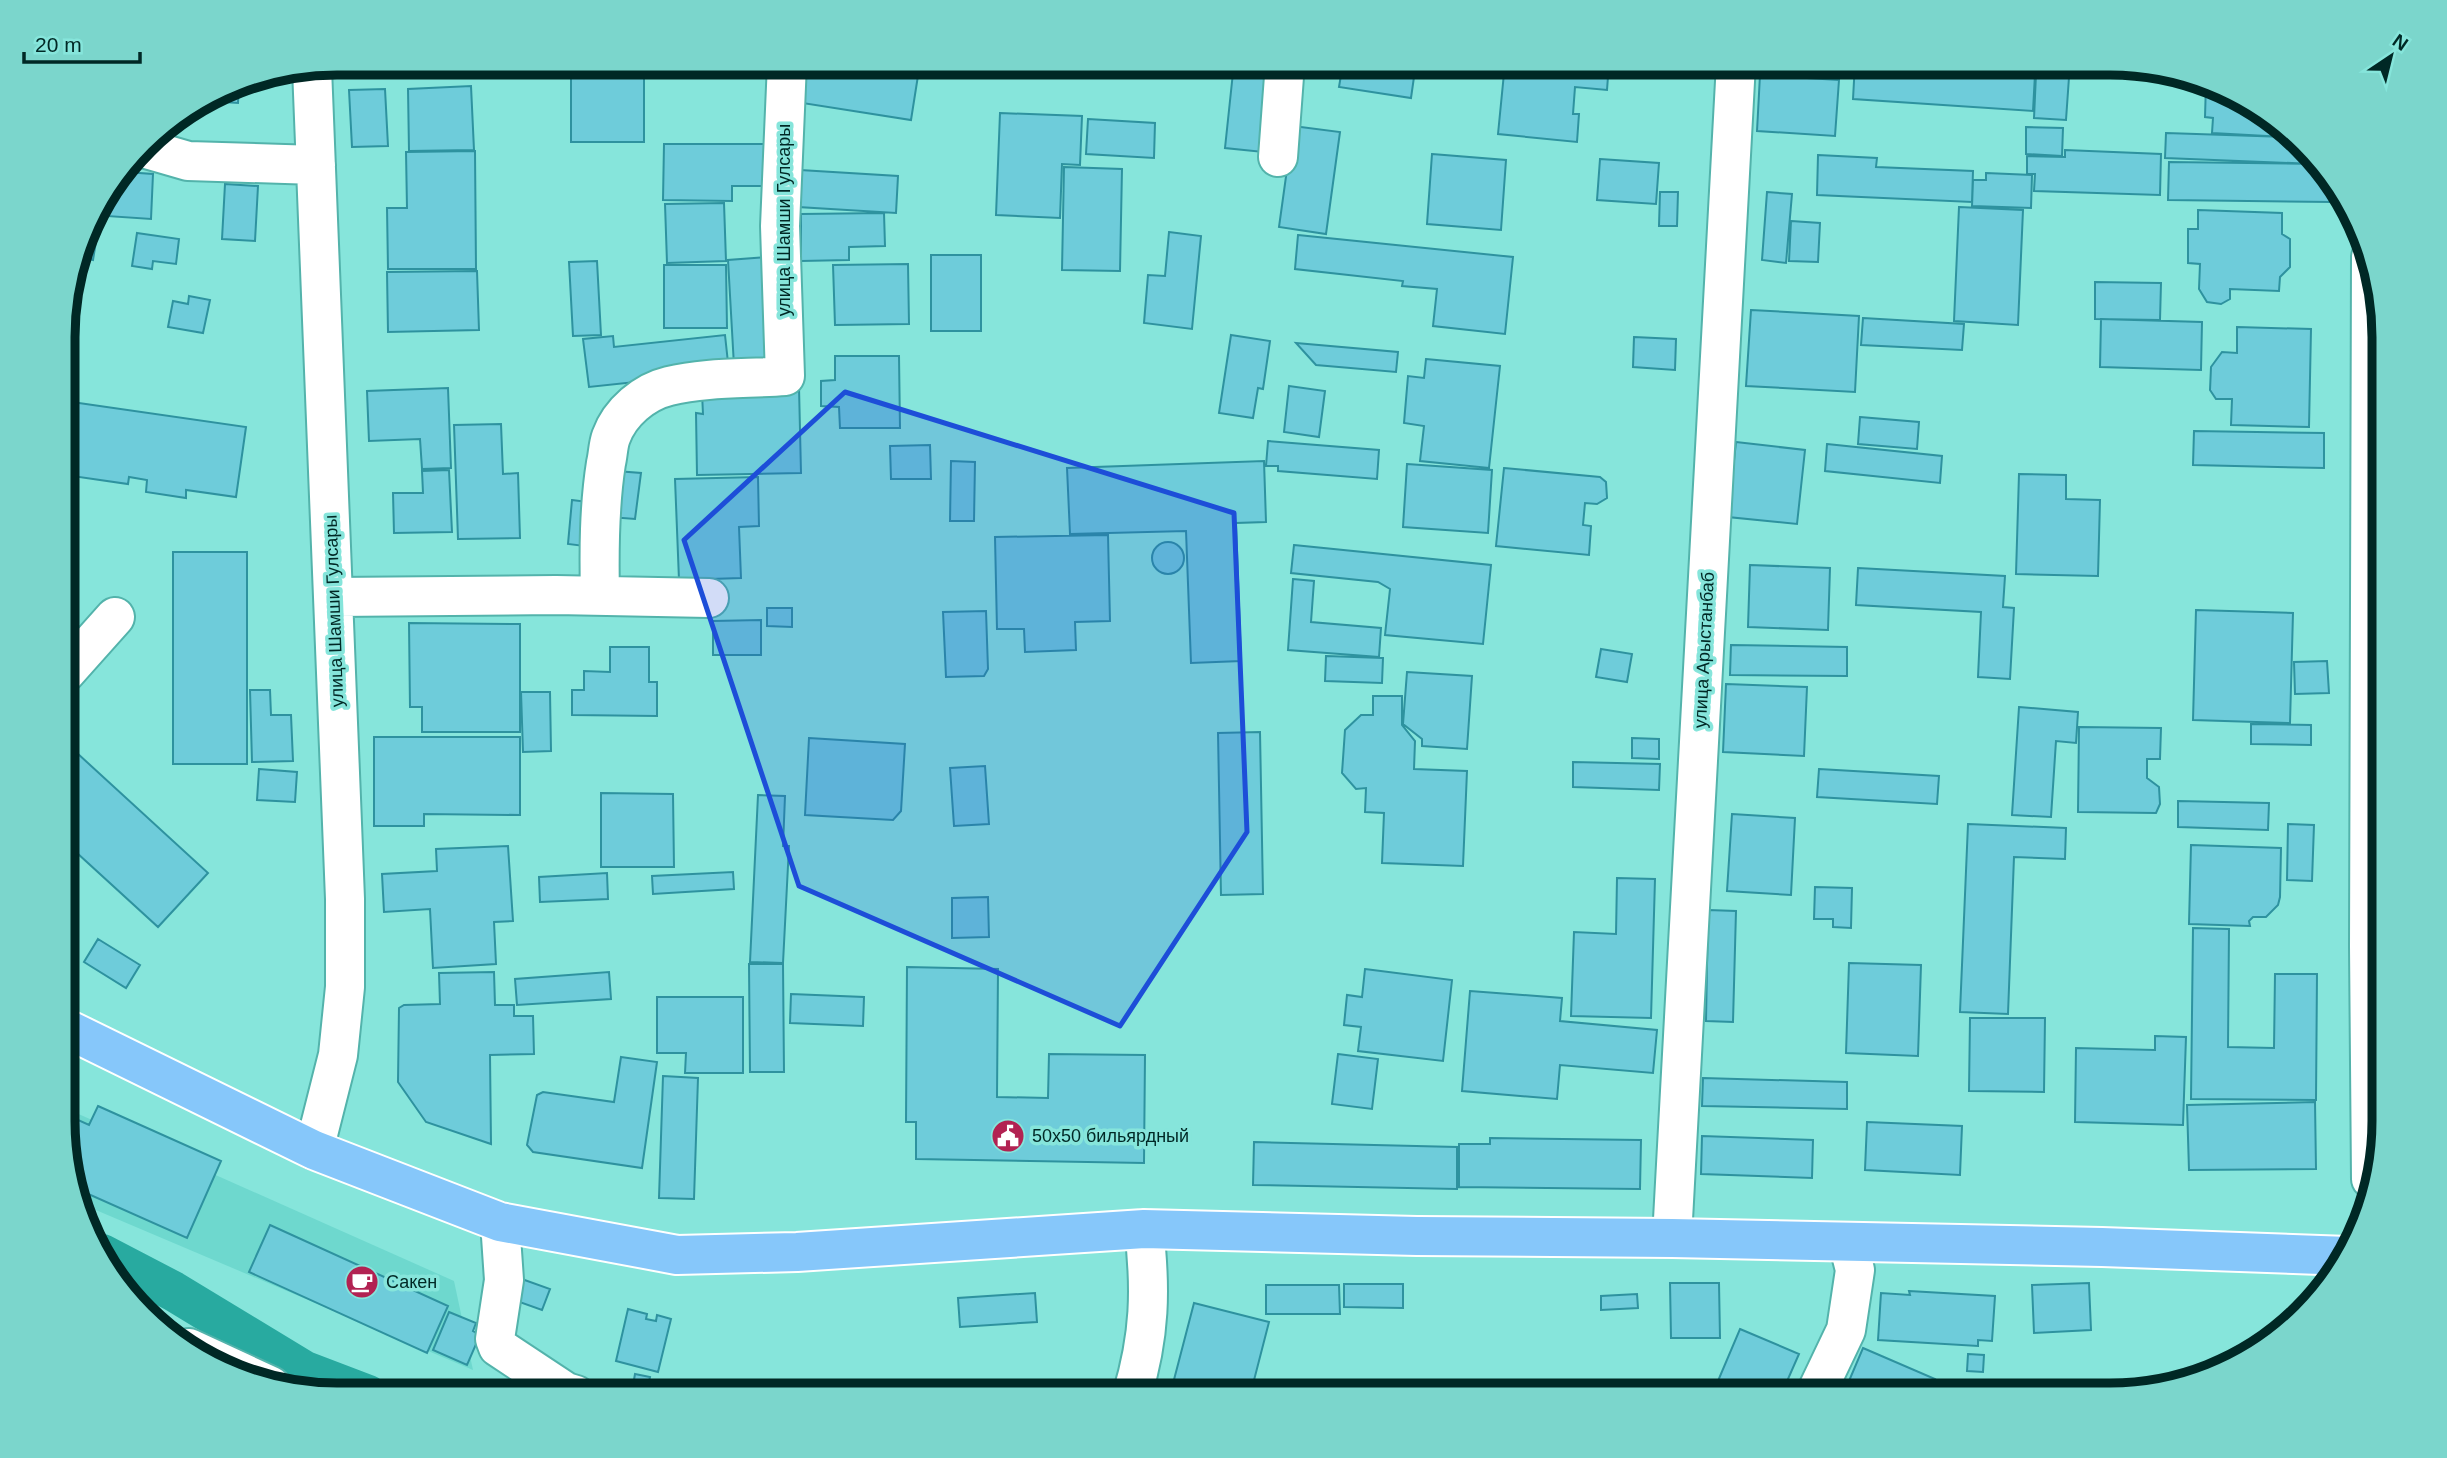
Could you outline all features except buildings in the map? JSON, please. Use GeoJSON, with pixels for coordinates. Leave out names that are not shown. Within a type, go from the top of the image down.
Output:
{"type":"FeatureCollection","features":[{"type":"Feature","properties":{"kind":"main road"},"geometry":{"type":"LineString","coordinates":[[75,1032],[314,1150],[500,1222],[677,1255],[797,1252],[1144,1229],[2218,1250],[2335,1255]]}},
{"type":"Feature","properties":{"kind":"street","name":"улица Шамши Гулсары"},"geometry":{"type":"LineString","coordinates":[[600,596],[599,543],[603,481],[611,436],[624,415],[642,396],[668,386],[785,376],[780,226],[786,75]]}},
{"type":"Feature","properties":{"kind":"street"},"geometry":{"type":"LineString","coordinates":[[1278,157],[1284,75]]}},
{"type":"Feature","properties":{"kind":"street","name":"улица Арыстанбаб"},"geometry":{"type":"LineString","coordinates":[[1672,1238],[1735,75]]}},
{"type":"Feature","properties":{"kind":"street","name":"улица Шамши Гулсары"},"geometry":{"type":"LineString","coordinates":[[312,76],[345,886],[345,987],[338,1055],[314,1150]]}},
{"type":"Feature","properties":{"kind":"street"},"geometry":{"type":"LineString","coordinates":[[153,151],[188,161],[316,165]]}},
{"type":"Feature","properties":{"kind":"street"},"geometry":{"type":"LineString","coordinates":[[334,597],[709,598]]}},
{"type":"Feature","properties":{"kind":"street"},"geometry":{"type":"LineString","coordinates":[[75,663],[116,617]]}},
{"type":"Feature","properties":{"kind":"street"},"geometry":{"type":"LineString","coordinates":[[2371,1132],[2372,1048]]}},
{"type":"Feature","properties":{"kind":"street"},"geometry":{"type":"LineString","coordinates":[[500,1222],[504,1280],[495,1339],[498,1347],[552,1383]]}},
{"type":"Feature","properties":{"kind":"street"},"geometry":{"type":"LineString","coordinates":[[1135,1383],[1149,1309],[1144,1229]]}},
{"type":"Feature","properties":{"kind":"street"},"geometry":{"type":"LineString","coordinates":[[1821,1383],[1846,1330],[1855,1270],[1848,1242]]}},
{"type":"Feature","properties":{"kind":"highlighted area"},"geometry":{"type":"Polygon","coordinates":[[[845,392],[1234,513],[1247,832],[1120,1026],[799,886],[684,540],[845,392]]]}},
{"type":"Feature","properties":{"kind":"shaded area"},"geometry":{"type":"Polygon","coordinates":[[[75,1112],[454,1281],[473,1370],[90,1208],[77,1155],[75,1112]]]}},
{"type":"Feature","properties":{"kind":"waterway"},"geometry":{"type":"LineString","coordinates":[[115,1261],[173,1291],[305,1371],[336,1383]]}},
{"type":"Feature","properties":{"kind":"place","name":"50х50 бильярдный"},"geometry":{"type":"Point","coordinates":[1008,1136]}},
{"type":"Feature","properties":{"kind":"place","name":"Сакен"},"geometry":{"type":"Point","coordinates":[362,1282]}}]}
